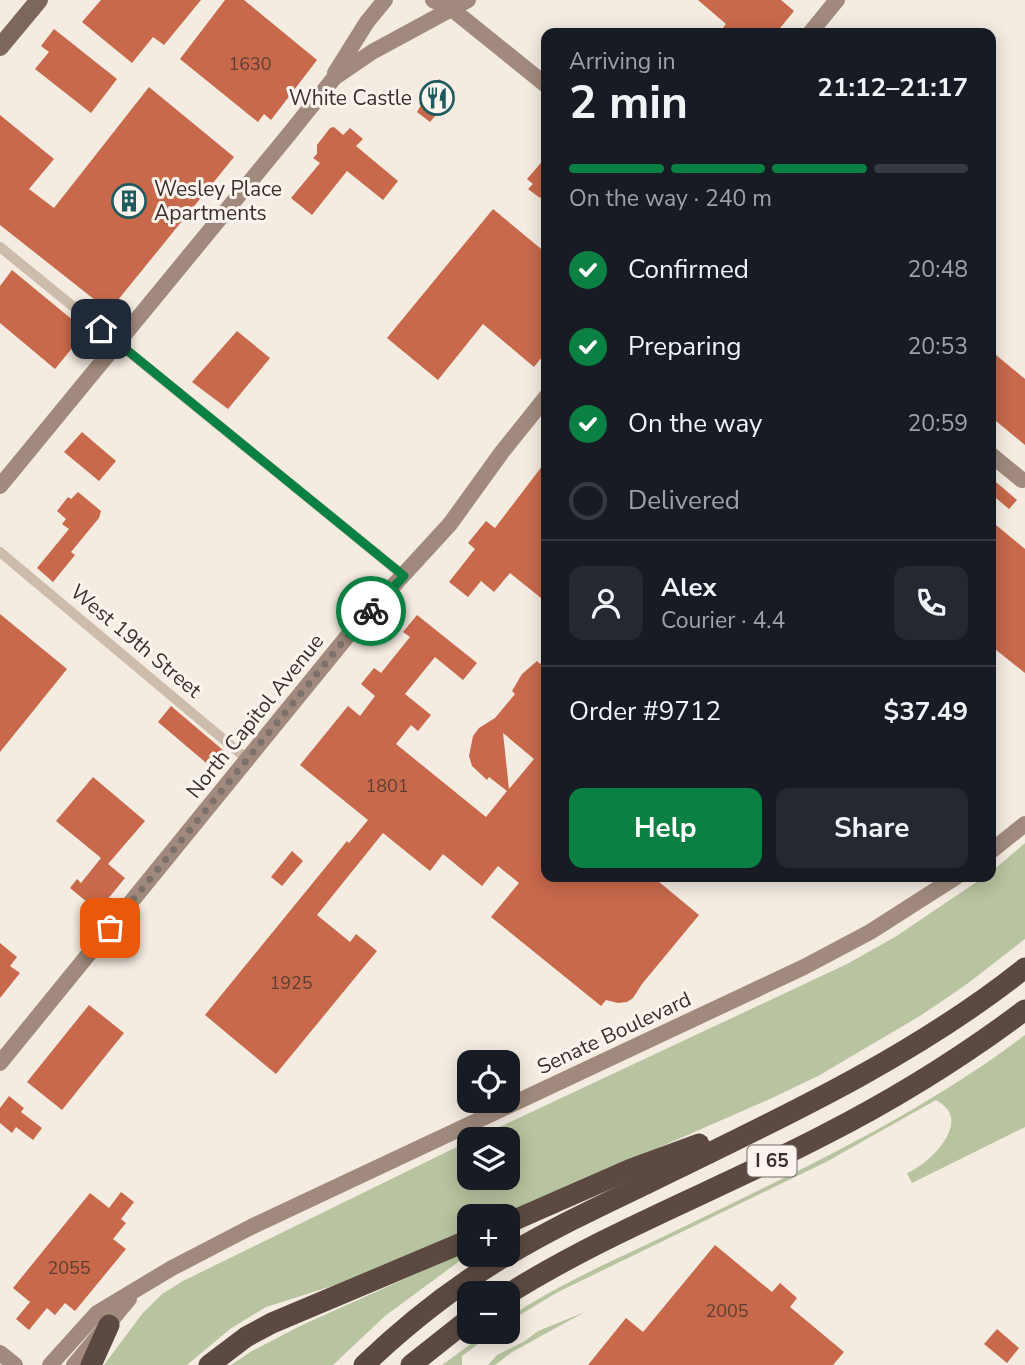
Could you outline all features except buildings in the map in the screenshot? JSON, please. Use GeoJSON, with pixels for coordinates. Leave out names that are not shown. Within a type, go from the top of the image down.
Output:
{"type":"FeatureCollection","features":[{"type":"Feature","properties":{"kind":"highway","name":"I 65"},"geometry":{"type":"LineString","coordinates":[[520,1248],[577,1217],[849,1083],[944,1025],[1025,968]]}},
{"type":"Feature","properties":{"kind":"highway","name":"I 65"},"geometry":{"type":"LineString","coordinates":[[520,1287],[578,1254],[863,1115],[959,1057],[1025,1010]]}},
{"type":"Feature","properties":{"kind":"highway"},"geometry":{"type":"LineString","coordinates":[[520,1218],[631,1169],[803,1107]]}},
{"type":"Feature","properties":{"kind":"highway"},"geometry":{"type":"LineString","coordinates":[[212,1363],[246,1337],[272,1323],[457,1245]]}},
{"type":"Feature","properties":{"kind":"highway","name":"I 65"},"geometry":{"type":"LineString","coordinates":[[364,1365],[395,1335],[440,1299],[489,1267]]}},
{"type":"Feature","properties":{"kind":"highway"},"geometry":{"type":"LineString","coordinates":[[91,1365],[109,1325]]}},
{"type":"Feature","properties":{"kind":"highway"},"geometry":{"type":"LineString","coordinates":[[411,1365],[457,1329]]}},
{"type":"Feature","properties":{"kind":"main road"},"geometry":{"type":"LineString","coordinates":[[0,47],[39,0]]}},
{"type":"Feature","properties":{"kind":"main road"},"geometry":{"type":"LineString","coordinates":[[0,486],[290,133],[385,0]]}},
{"type":"Feature","properties":{"kind":"main road"},"geometry":{"type":"LineString","coordinates":[[433,0],[450,5],[541,81]]}},
{"type":"Feature","properties":{"kind":"main road"},"geometry":{"type":"LineString","coordinates":[[328,83],[372,52],[450,5],[468,0]]}},
{"type":"Feature","properties":{"kind":"main road"},"geometry":{"type":"LineString","coordinates":[[814,28],[837,0]]}},
{"type":"Feature","properties":{"kind":"main road","name":"North Capitol Avenue"},"geometry":{"type":"LineString","coordinates":[[0,1063],[350,633],[450,524],[541,403]]}},
{"type":"Feature","properties":{"kind":"main road"},"geometry":{"type":"LineString","coordinates":[[996,459],[1022,480]]}},
{"type":"Feature","properties":{"kind":"main road"},"geometry":{"type":"LineString","coordinates":[[996,847],[1025,824]]}},
{"type":"Feature","properties":{"kind":"main road","name":"Senate Boulevard"},"geometry":{"type":"LineString","coordinates":[[50,1365],[97,1313],[172,1268],[251,1227],[835,951],[948,882]]}},
{"type":"Feature","properties":{"kind":"main road","name":"Senate Boulevard"},"geometry":{"type":"LineString","coordinates":[[74,1365],[135,1292]]}},
{"type":"Feature","properties":{"kind":"main road"},"geometry":{"type":"LineString","coordinates":[[0,1353],[15,1365]]}},
{"type":"Feature","properties":{"kind":"street"},"geometry":{"type":"LineString","coordinates":[[0,247],[404,576]]}},
{"type":"Feature","properties":{"kind":"street","name":"West 19th Street"},"geometry":{"type":"LineString","coordinates":[[0,552],[247,759]]}},
{"type":"Feature","properties":{"kind":"green space"},"geometry":{"type":"Polygon","coordinates":[[[1025,843],[1025,939],[920,1016],[818,1076],[520,1209],[520,1204],[457,1204],[457,1236],[373,1273],[266,1307],[230,1329],[187,1365],[104,1365],[142,1314],[162,1294],[183,1281],[457,1147],[457,1190],[520,1190],[520,1127],[500,1127],[847,964],[895,937],[977,882],[996,882],[996,868],[1025,843]]]}},
{"type":"Feature","properties":{"kind":"green space"},"geometry":{"type":"Polygon","coordinates":[[[1025,1035],[1025,1127],[912,1183],[907,1173],[930,1158],[944,1142],[951,1125],[949,1111],[936,1100],[826,1162],[558,1292],[520,1315],[520,1310],[568,1283],[854,1142],[984,1065],[1025,1035]]]}},
{"type":"Feature","properties":{"kind":"green space"},"geometry":{"type":"Polygon","coordinates":[[[457,1255],[457,1263],[385,1316],[333,1365],[231,1365],[300,1326],[457,1255]]]}},
{"type":"Feature","properties":{"kind":"green space"},"geometry":{"type":"Polygon","coordinates":[[[585,1312],[512,1352],[495,1365],[488,1365],[497,1355],[520,1344],[538,1331],[585,1312]]]}},
{"type":"Feature","properties":{"kind":"green space"},"geometry":{"type":"Polygon","coordinates":[[[471,1344],[478,1344],[462,1356],[462,1365],[442,1365],[471,1344]]]}},
{"type":"Feature","properties":{"kind":"way so far"},"geometry":{"type":"LineString","coordinates":[[110,928],[350,633],[371,611]]}},
{"type":"Feature","properties":{"kind":"place","name":"White Castle"},"geometry":{"type":"Point","coordinates":[437,98]}},
{"type":"Feature","properties":{"kind":"place","name":"Wesley Place Apartments"},"geometry":{"type":"Point","coordinates":[129,201]}},
{"type":"Feature","properties":{"kind":"route"},"geometry":{"type":"LineString","coordinates":[[101,329],[404,576],[371,611]]}}]}
